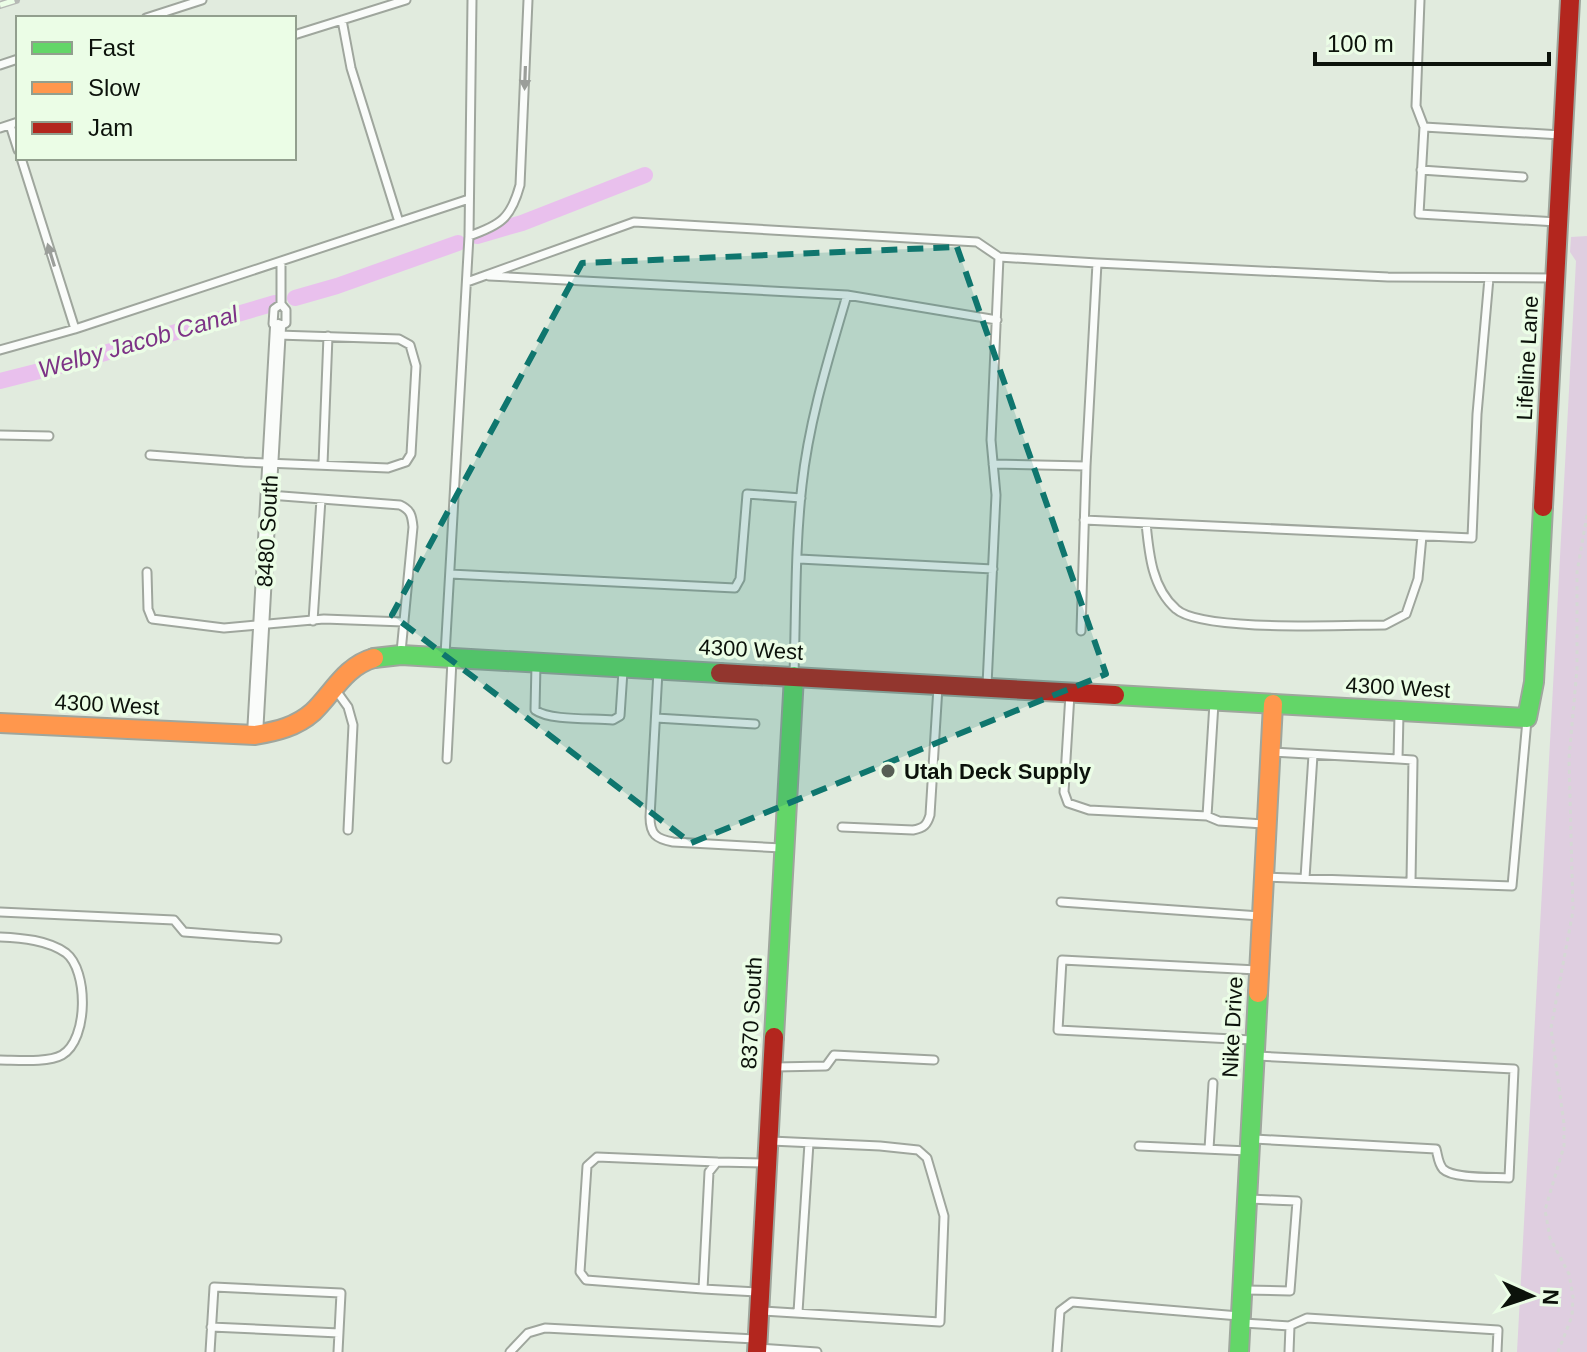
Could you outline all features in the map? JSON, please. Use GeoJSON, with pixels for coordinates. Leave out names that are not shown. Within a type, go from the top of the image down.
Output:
{"type":"FeatureCollection","features":[{"type":"Feature","properties":{"kind":"street","name":"Lifeline Lane"},"geometry":{"type":"LineString","coordinates":[[1527,718],[1534,682],[1570,0]]}},
{"type":"Feature","properties":{"kind":"street","name":"8480 South"},"geometry":{"type":"LineString","coordinates":[[255,735],[278,331]]}},
{"type":"Feature","properties":{"kind":"street","name":"4300 West"},"geometry":{"type":"LineString","coordinates":[[0,723],[255,735],[285,730],[312,713],[344,675],[370,659],[401,655],[1527,718]]}},
{"type":"Feature","properties":{"kind":"street","name":"8370 South"},"geometry":{"type":"LineString","coordinates":[[757,1346],[794,676]]}},
{"type":"Feature","properties":{"kind":"street","name":"Nike Drive"},"geometry":{"type":"LineString","coordinates":[[1239,1352],[1273,704]]}},
{"type":"Feature","properties":{"kind":"lane"},"geometry":{"type":"LineString","coordinates":[[152,16],[202,0]]}},
{"type":"Feature","properties":{"kind":"lane"},"geometry":{"type":"LineString","coordinates":[[296,34],[406,0]]}},
{"type":"Feature","properties":{"kind":"lane"},"geometry":{"type":"LineString","coordinates":[[447,759],[450,574],[469,236],[472,0]]}},
{"type":"Feature","properties":{"kind":"lane"},"geometry":{"type":"LineString","coordinates":[[469,236],[496,227],[510,212],[520,185],[528,0]]}},
{"type":"Feature","properties":{"kind":"lane"},"geometry":{"type":"LineString","coordinates":[[1420,0],[1416,106],[1424,127],[1419,214],[1559,222]]}},
{"type":"Feature","properties":{"kind":"lane"},"geometry":{"type":"LineString","coordinates":[[342,20],[351,68],[399,222]]}},
{"type":"Feature","properties":{"kind":"lane"},"geometry":{"type":"LineString","coordinates":[[0,128],[14,123]]}},
{"type":"Feature","properties":{"kind":"lane"},"geometry":{"type":"LineString","coordinates":[[1424,127],[1563,135]]}},
{"type":"Feature","properties":{"kind":"lane"},"geometry":{"type":"LineString","coordinates":[[22,160],[75,329]]}},
{"type":"Feature","properties":{"kind":"lane"},"geometry":{"type":"LineString","coordinates":[[1421,170],[1523,177]]}},
{"type":"Feature","properties":{"kind":"lane"},"geometry":{"type":"LineString","coordinates":[[0,350],[75,329],[469,199]]}},
{"type":"Feature","properties":{"kind":"lane"},"geometry":{"type":"LineString","coordinates":[[467,282],[634,222],[977,242],[999,257],[1097,263],[1388,277],[1556,278]]}},
{"type":"Feature","properties":{"kind":"lane"},"geometry":{"type":"LineString","coordinates":[[987,687],[996,495],[991,440],[999,257]]}},
{"type":"Feature","properties":{"kind":"lane"},"geometry":{"type":"LineString","coordinates":[[278,331],[286,323],[286,310],[281,304],[281,261]]}},
{"type":"Feature","properties":{"kind":"lane"},"geometry":{"type":"LineString","coordinates":[[1081,631],[1097,263]]}},
{"type":"Feature","properties":{"kind":"lane"},"geometry":{"type":"LineString","coordinates":[[487,276],[847,295],[997,320]]}},
{"type":"Feature","properties":{"kind":"lane"},"geometry":{"type":"LineString","coordinates":[[1084,520],[1472,538],[1477,414],[1489,278]]}},
{"type":"Feature","properties":{"kind":"lane"},"geometry":{"type":"LineString","coordinates":[[794,676],[801,498],[808,444],[847,295]]}},
{"type":"Feature","properties":{"kind":"lane"},"geometry":{"type":"LineString","coordinates":[[150,455],[388,468],[406,462],[411,454],[416,366],[413,351],[404,341],[278,331]]}},
{"type":"Feature","properties":{"kind":"lane"},"geometry":{"type":"LineString","coordinates":[[323,464],[328,336]]}},
{"type":"Feature","properties":{"kind":"lane"},"geometry":{"type":"LineString","coordinates":[[0,435],[49,436]]}},
{"type":"Feature","properties":{"kind":"lane"},"geometry":{"type":"LineString","coordinates":[[993,464],[1086,466]]}},
{"type":"Feature","properties":{"kind":"lane"},"geometry":{"type":"LineString","coordinates":[[450,574],[735,588],[740,579],[747,494],[801,498]]}},
{"type":"Feature","properties":{"kind":"lane"},"geometry":{"type":"LineString","coordinates":[[269,495],[400,505],[411,513],[413,527],[401,655]]}},
{"type":"Feature","properties":{"kind":"lane"},"geometry":{"type":"LineString","coordinates":[[313,621],[321,499]]}},
{"type":"Feature","properties":{"kind":"lane"},"geometry":{"type":"LineString","coordinates":[[1146,523],[1155,582],[1177,611],[1219,623],[1385,625],[1406,614],[1418,579],[1422,536]]}},
{"type":"Feature","properties":{"kind":"lane"},"geometry":{"type":"LineString","coordinates":[[799,559],[993,569]]}},
{"type":"Feature","properties":{"kind":"lane"},"geometry":{"type":"LineString","coordinates":[[147,572],[148,609],[152,619],[224,628],[313,621],[404,622]]}},
{"type":"Feature","properties":{"kind":"lane"},"geometry":{"type":"LineString","coordinates":[[536,662],[534,704],[539,714],[613,720],[622,712],[624,666]]}},
{"type":"Feature","properties":{"kind":"lane"},"geometry":{"type":"LineString","coordinates":[[659,668],[650,817],[653,834],[661,840],[673,842],[784,848]]}},
{"type":"Feature","properties":{"kind":"lane"},"geometry":{"type":"LineString","coordinates":[[842,827],[913,830],[923,828],[928,822],[939,684]]}},
{"type":"Feature","properties":{"kind":"lane"},"geometry":{"type":"LineString","coordinates":[[333,687],[348,707],[353,725],[348,830]]}},
{"type":"Feature","properties":{"kind":"lane"},"geometry":{"type":"LineString","coordinates":[[1071,692],[1064,792],[1068,803],[1089,810],[1207,816],[1219,821],[1267,825]]}},
{"type":"Feature","properties":{"kind":"lane"},"geometry":{"type":"LineString","coordinates":[[1207,816],[1214,701]]}},
{"type":"Feature","properties":{"kind":"lane"},"geometry":{"type":"LineString","coordinates":[[1398,759],[1399,711]]}},
{"type":"Feature","properties":{"kind":"lane"},"geometry":{"type":"LineString","coordinates":[[656,718],[755,724]]}},
{"type":"Feature","properties":{"kind":"lane"},"geometry":{"type":"LineString","coordinates":[[1264,877],[1512,886],[1527,718]]}},
{"type":"Feature","properties":{"kind":"lane"},"geometry":{"type":"LineString","coordinates":[[1271,752],[1413,760],[1411,881]]}},
{"type":"Feature","properties":{"kind":"lane"},"geometry":{"type":"LineString","coordinates":[[1305,878],[1313,755]]}},
{"type":"Feature","properties":{"kind":"lane"},"geometry":{"type":"LineString","coordinates":[[1061,902],[1262,916]]}},
{"type":"Feature","properties":{"kind":"lane"},"geometry":{"type":"LineString","coordinates":[[0,912],[174,920],[184,932],[277,939]]}},
{"type":"Feature","properties":{"kind":"lane"},"geometry":{"type":"LineString","coordinates":[[0,937],[43,942],[63,951],[75,961],[83,1016],[72,1044],[62,1055],[34,1060],[0,1060]]}},
{"type":"Feature","properties":{"kind":"lane"},"geometry":{"type":"LineString","coordinates":[[1139,1146],[1436,1149],[1439,1163],[1445,1171],[1454,1175],[1509,1178],[1514,1069],[1058,1030],[1062,960],[1259,970]]}},
{"type":"Feature","properties":{"kind":"lane"},"geometry":{"type":"LineString","coordinates":[[772,1067],[826,1066],[834,1055],[934,1060]]}},
{"type":"Feature","properties":{"kind":"lane"},"geometry":{"type":"LineString","coordinates":[[1209,1149],[1213,1083]]}},
{"type":"Feature","properties":{"kind":"lane"},"geometry":{"type":"LineString","coordinates":[[767,1163],[597,1157],[587,1166],[580,1272],[586,1280],[703,1289],[798,1312],[940,1322],[944,1216],[927,1158],[918,1150],[768,1141]]}},
{"type":"Feature","properties":{"kind":"lane"},"geometry":{"type":"LineString","coordinates":[[798,1312],[809,1143]]}},
{"type":"Feature","properties":{"kind":"lane"},"geometry":{"type":"LineString","coordinates":[[703,1289],[709,1172],[717,1162]]}},
{"type":"Feature","properties":{"kind":"lane"},"geometry":{"type":"LineString","coordinates":[[1242,1290],[1290,1291],[1297,1201],[1247,1199]]}},
{"type":"Feature","properties":{"kind":"lane"},"geometry":{"type":"LineString","coordinates":[[210,1352],[214,1287],[341,1293],[338,1352]]}},
{"type":"Feature","properties":{"kind":"lane"},"geometry":{"type":"LineString","coordinates":[[1057,1352],[1060,1311],[1072,1302],[1289,1326],[1307,1318],[1498,1330],[1497,1352]]}},
{"type":"Feature","properties":{"kind":"lane"},"geometry":{"type":"LineString","coordinates":[[1289,1326],[1289,1352]]}},
{"type":"Feature","properties":{"kind":"lane"},"geometry":{"type":"LineString","coordinates":[[211,1327],[339,1333]]}},
{"type":"Feature","properties":{"kind":"lane"},"geometry":{"type":"LineString","coordinates":[[510,1352],[528,1333],[545,1328],[817,1352]]}},
{"type":"Feature","properties":{"kind":"path"},"geometry":{"type":"LineString","coordinates":[[1558,1352],[1572,1316],[1573,1297],[1569,1274],[1550,1238],[1545,1210],[1564,1146],[1564,1124],[1551,1028],[1573,911],[1569,758],[1577,669],[1577,572],[1587,515]]}},
{"type":"Feature","properties":{"kind":"highlighted area"},"geometry":{"type":"Polygon","coordinates":[[[957,247],[1106,674],[691,843],[392,615],[582,263],[957,247]]]}},
{"type":"Feature","properties":{"kind":"shaded area"},"geometry":{"type":"Polygon","coordinates":[[[1587,236],[1587,1352],[1517,1352],[1576,261],[1570,252],[1571,237],[1587,236]]]}},
{"type":"Feature","properties":{"kind":"waterway","name":"Welby Jacob Canal"},"geometry":{"type":"LineString","coordinates":[[477,236],[522,223],[645,175]]}},
{"type":"Feature","properties":{"kind":"waterway","name":"Welby Jacob Canal"},"geometry":{"type":"LineString","coordinates":[[295,298],[458,243]]}},
{"type":"Feature","properties":{"kind":"waterway","name":"Welby Jacob Canal"},"geometry":{"type":"LineString","coordinates":[[0,381],[275,303]]}},
{"type":"Feature","properties":{"kind":"railway"},"geometry":{"type":"LineString","coordinates":[[0,5],[16,0]]}},
{"type":"Feature","properties":{"kind":"traffic: fast"},"geometry":{"type":"LineString","coordinates":[[1115,695],[1527,718],[1534,682],[1543,507]]}},
{"type":"Feature","properties":{"kind":"traffic: fast"},"geometry":{"type":"LineString","coordinates":[[374,658],[401,655],[720,673]]}},
{"type":"Feature","properties":{"kind":"traffic: fast"},"geometry":{"type":"LineString","coordinates":[[774,1037],[794,676]]}},
{"type":"Feature","properties":{"kind":"traffic: fast"},"geometry":{"type":"LineString","coordinates":[[1239,1352],[1258,993]]}},
{"type":"Feature","properties":{"kind":"traffic: slow"},"geometry":{"type":"LineString","coordinates":[[0,723],[255,735],[286,728],[307,717],[347,674],[374,658]]}},
{"type":"Feature","properties":{"kind":"traffic: slow"},"geometry":{"type":"LineString","coordinates":[[1258,993],[1273,704]]}},
{"type":"Feature","properties":{"kind":"traffic: jam"},"geometry":{"type":"LineString","coordinates":[[1543,507],[1570,0]]}},
{"type":"Feature","properties":{"kind":"traffic: jam"},"geometry":{"type":"LineString","coordinates":[[720,673],[1115,695]]}},
{"type":"Feature","properties":{"kind":"traffic: jam"},"geometry":{"type":"LineString","coordinates":[[757,1352],[774,1037]]}},
{"type":"Feature","properties":{"kind":"place","name":"Utah Deck Supply"},"geometry":{"type":"Point","coordinates":[888,771]}}]}
